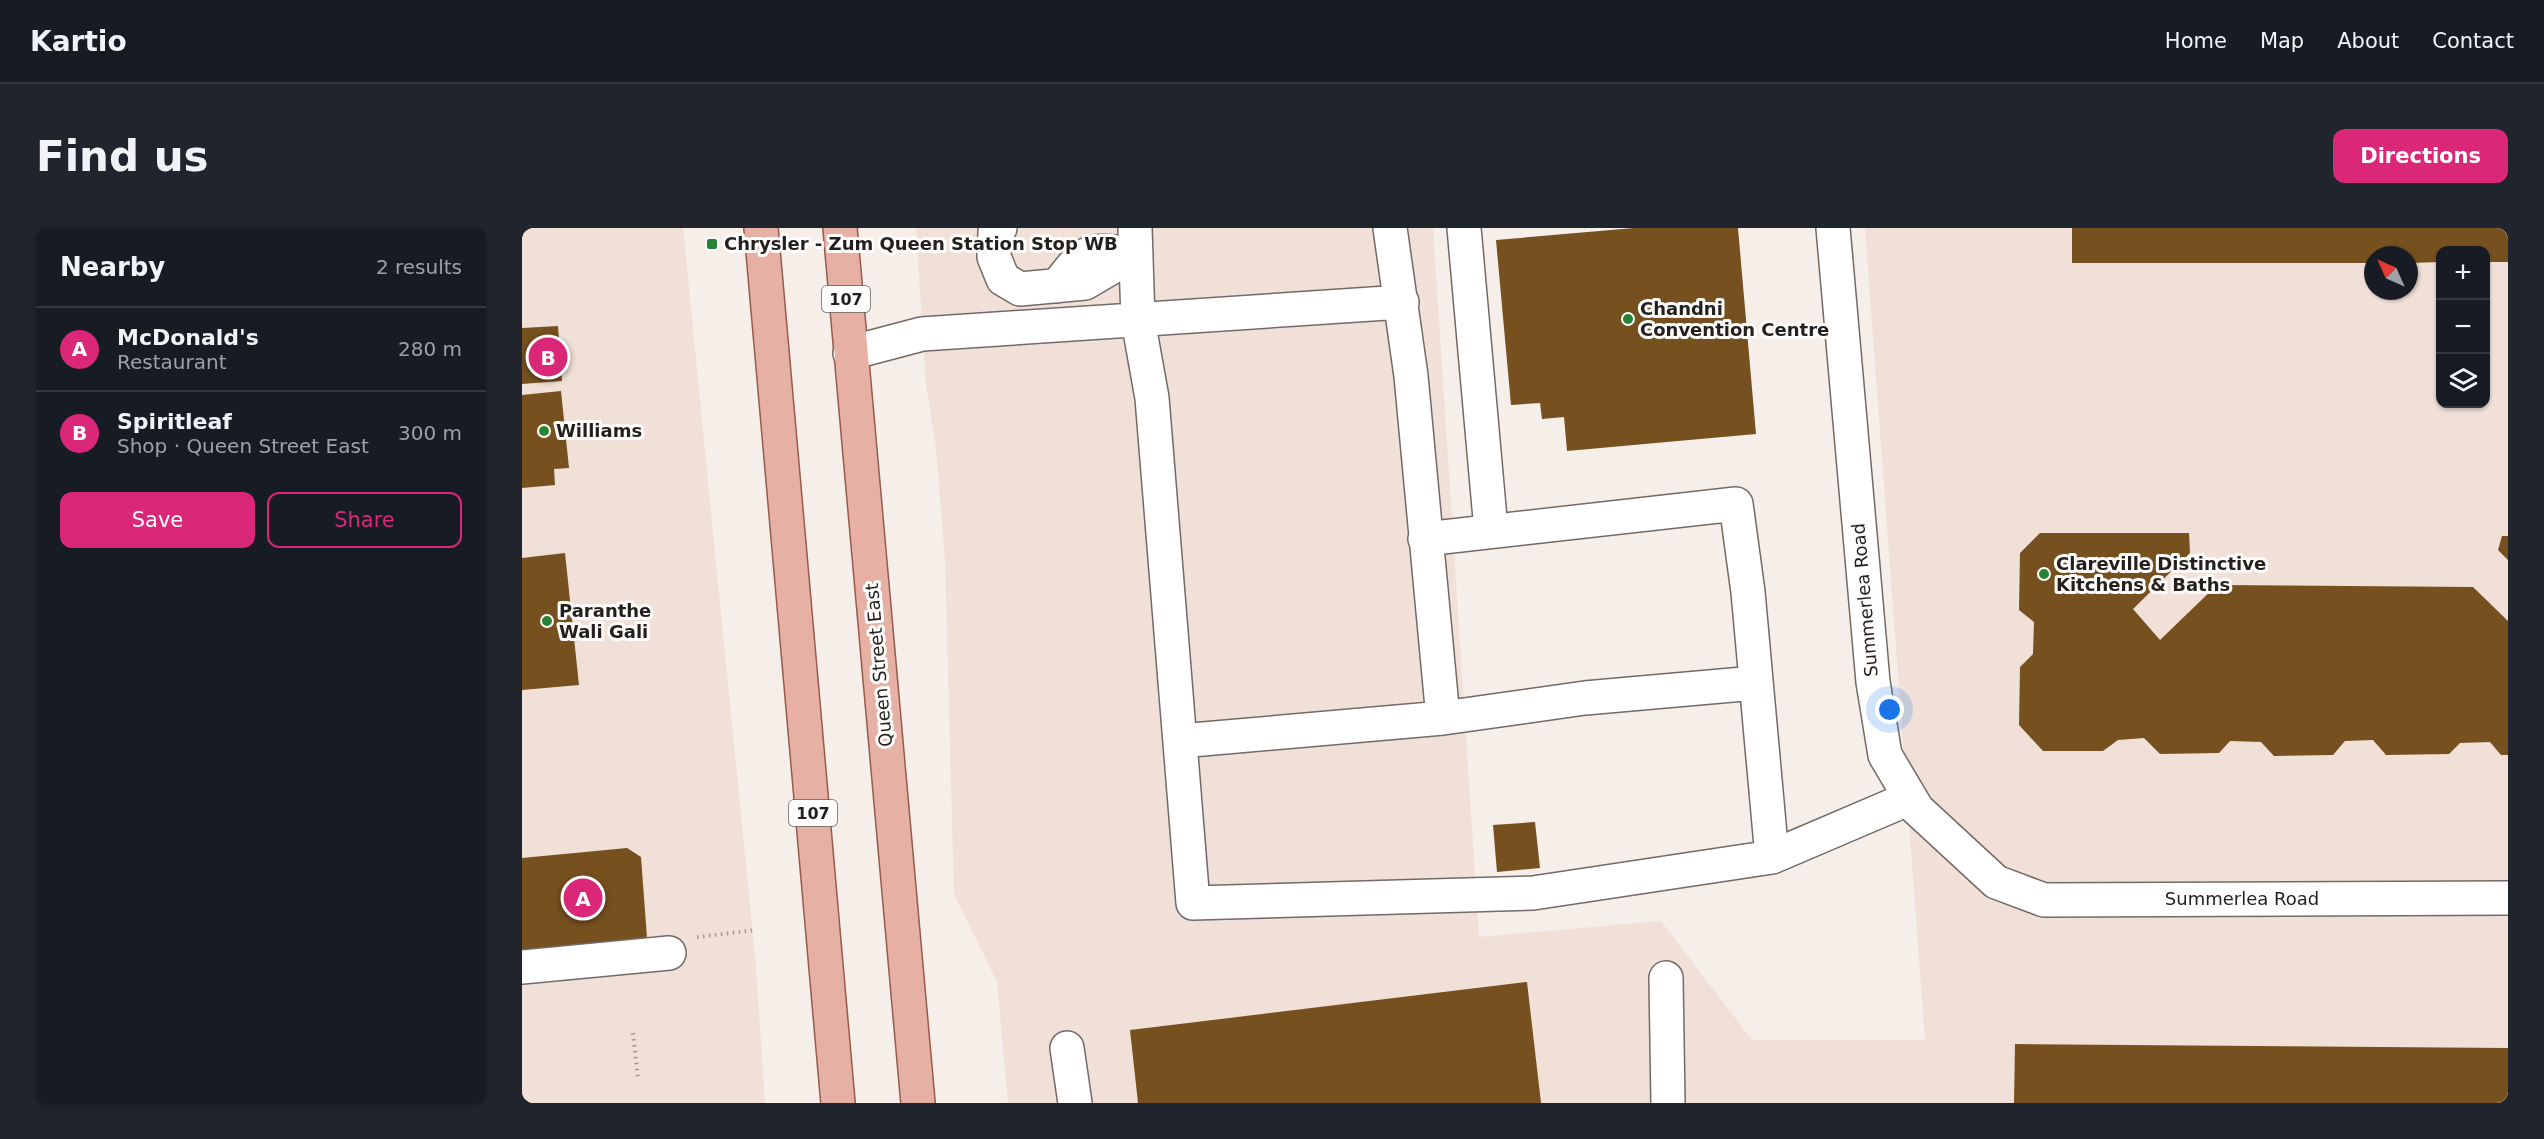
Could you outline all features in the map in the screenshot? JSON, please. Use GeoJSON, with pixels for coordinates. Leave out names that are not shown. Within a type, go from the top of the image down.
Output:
{"type":"FeatureCollection","features":[{"type":"Feature","properties":{"kind":"main road","name":"107"},"geometry":{"type":"LineString","coordinates":[[761,228],[838,1103]]}},
{"type":"Feature","properties":{"kind":"main road","name":"Queen Street East"},"geometry":{"type":"LineString","coordinates":[[846,233],[850,353],[918,1103]]}},
{"type":"Feature","properties":{"kind":"street"},"geometry":{"type":"LineString","coordinates":[[1000,228],[995,232],[994,256],[1003,279],[1020,289],[1085,282],[1136,241]]}},
{"type":"Feature","properties":{"kind":"street"},"geometry":{"type":"LineString","coordinates":[[1390,228],[1411,376],[1443,718]]}},
{"type":"Feature","properties":{"kind":"street"},"geometry":{"type":"LineString","coordinates":[[1464,228],[1491,530]]}},
{"type":"Feature","properties":{"kind":"street","name":"Summerlea Road"},"geometry":{"type":"LineString","coordinates":[[1833,228],[1873,682],[1885,755],[1917,809],[1996,882],[2044,900],[2508,898]]}},
{"type":"Feature","properties":{"kind":"street"},"geometry":{"type":"LineString","coordinates":[[1136,241],[1138,320],[1152,398],[1193,903],[1533,893],[1772,857],[1910,798]]}},
{"type":"Feature","properties":{"kind":"street"},"geometry":{"type":"LineString","coordinates":[[850,353],[922,333],[1402,302]]}},
{"type":"Feature","properties":{"kind":"street"},"geometry":{"type":"LineString","coordinates":[[1425,539],[1736,504],[1748,592],[1772,857]]}},
{"type":"Feature","properties":{"kind":"street"},"geometry":{"type":"LineString","coordinates":[[1180,741],[1443,718],[1585,698],[1755,683]]}},
{"type":"Feature","properties":{"kind":"street"},"geometry":{"type":"LineString","coordinates":[[522,966],[679,946]]}},
{"type":"Feature","properties":{"kind":"street"},"geometry":{"type":"LineString","coordinates":[[1666,978],[1668,1103]]}},
{"type":"Feature","properties":{"kind":"street"},"geometry":{"type":"LineString","coordinates":[[1067,1048],[1075,1103]]}},
{"type":"Feature","properties":{"kind":"path"},"geometry":{"type":"LineString","coordinates":[[679,946],[756,930]]}},
{"type":"Feature","properties":{"kind":"path"},"geometry":{"type":"LineString","coordinates":[[633,1033],[638,1078]]}},
{"type":"Feature","properties":{"kind":"shaded area"},"geometry":{"type":"Polygon","coordinates":[[[522,228],[683,228],[756,967],[765,1103],[522,1103],[522,228]]]}},
{"type":"Feature","properties":{"kind":"shaded area"},"geometry":{"type":"Polygon","coordinates":[[[916,228],[1433,228],[1479,937],[1661,921],[1752,1040],[1925,1040],[1865,228],[2508,228],[2508,1103],[1008,1103],[997,982],[954,894],[945,559],[936,448],[926,384],[916,228]]]}},
{"type":"Feature","properties":{"kind":"building","name":"Chandni Convention Centre"},"geometry":{"type":"Polygon","coordinates":[[[1634,228],[1738,228],[1756,434],[1567,451],[1564,417],[1542,419],[1540,403],[1511,405],[1496,240],[1634,228]]]}},
{"type":"Feature","properties":{"kind":"building"},"geometry":{"type":"Polygon","coordinates":[[[2072,228],[2508,228],[2508,262],[2490,262],[2490,246],[2436,246],[2436,262],[2418,263],[2418,246],[2364,246],[2364,263],[2072,263],[2072,228]]]}},
{"type":"Feature","properties":{"kind":"building"},"geometry":{"type":"Polygon","coordinates":[[[558,326],[562,381],[522,384],[522,328],[558,326]]]}},
{"type":"Feature","properties":{"kind":"building","name":"Williams"},"geometry":{"type":"Polygon","coordinates":[[[561,391],[569,468],[554,469],[555,485],[522,488],[522,395],[561,391]]]}},
{"type":"Feature","properties":{"kind":"building"},"geometry":{"type":"Polygon","coordinates":[[[2040,533],[2189,533],[2190,553],[2133,609],[2160,640],[2217,585],[2473,587],[2508,621],[2508,755],[2501,755],[2490,742],[2460,743],[2449,754],[2386,755],[2373,740],[2345,741],[2333,755],[2274,756],[2261,742],[2230,741],[2219,753],[2160,754],[2144,738],[2118,740],[2103,751],[2043,751],[2019,725],[2020,667],[2033,654],[2034,622],[2019,610],[2020,553],[2040,533]]]}},
{"type":"Feature","properties":{"kind":"building"},"geometry":{"type":"Polygon","coordinates":[[[2502,536],[2508,536],[2508,560],[2498,550],[2502,536]]]}},
{"type":"Feature","properties":{"kind":"building","name":"Paranthe Wali Gali"},"geometry":{"type":"Polygon","coordinates":[[[565,553],[579,685],[522,690],[522,558],[565,553]]]}},
{"type":"Feature","properties":{"kind":"building"},"geometry":{"type":"Polygon","coordinates":[[[1535,822],[1540,868],[1497,872],[1493,825],[1535,822]]]}},
{"type":"Feature","properties":{"kind":"building"},"geometry":{"type":"Polygon","coordinates":[[[627,848],[641,857],[647,938],[522,959],[522,858],[627,848]]]}},
{"type":"Feature","properties":{"kind":"building"},"geometry":{"type":"Polygon","coordinates":[[[1527,982],[1541,1103],[1138,1103],[1130,1030],[1527,982]]]}},
{"type":"Feature","properties":{"kind":"building"},"geometry":{"type":"Polygon","coordinates":[[[2015,1044],[2508,1048],[2508,1103],[2014,1103],[2015,1044]]]}},
{"type":"Feature","properties":{"kind":"place","name":"Chrysler - Zum Queen Station Stop WB"},"geometry":{"type":"Point","coordinates":[712,244]}},
{"type":"Feature","properties":{"kind":"place","name":"Chandni Convention Centre"},"geometry":{"type":"Point","coordinates":[1628,319]}},
{"type":"Feature","properties":{"kind":"place","name":"Spiritleaf"},"geometry":{"type":"Point","coordinates":[548,357]}},
{"type":"Feature","properties":{"kind":"place","name":"Williams"},"geometry":{"type":"Point","coordinates":[544,431]}},
{"type":"Feature","properties":{"kind":"place","name":"Clareville Distinctive Kitchens & Baths"},"geometry":{"type":"Point","coordinates":[2044,574]}},
{"type":"Feature","properties":{"kind":"place","name":"Paranthe Wali Gali"},"geometry":{"type":"Point","coordinates":[547,621]}},
{"type":"Feature","properties":{"kind":"place","name":"McDonald's"},"geometry":{"type":"Point","coordinates":[583,898]}}]}
